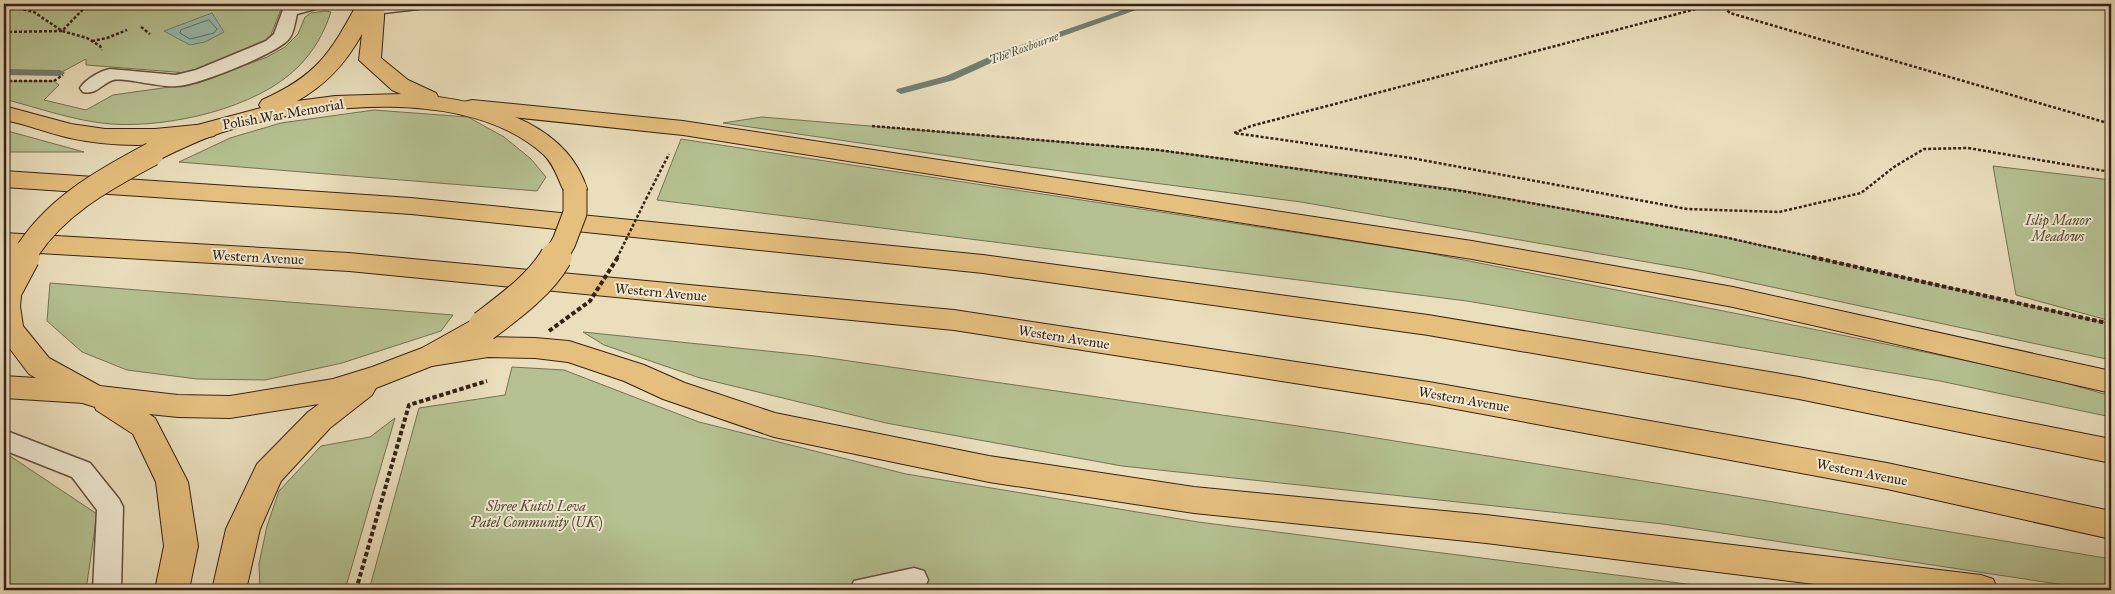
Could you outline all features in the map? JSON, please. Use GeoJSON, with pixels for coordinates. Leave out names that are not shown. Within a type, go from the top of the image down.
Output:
{"type":"FeatureCollection","features":[{"type":"Feature","properties":{"kind":"main road"},"geometry":{"type":"LineString","coordinates":[[372,6],[370,60],[400,85],[444,103]]}},
{"type":"Feature","properties":{"kind":"main road"},"geometry":{"type":"LineString","coordinates":[[4,113],[72,131],[125,138],[174,135],[212,128],[288,98],[317,80],[341,53],[372,6]]}},
{"type":"Feature","properties":{"kind":"main road","name":"Polish War Memorial"},"geometry":{"type":"LineString","coordinates":[[392,100],[444,103],[472,108],[520,126],[544,143],[558,155],[570,172],[575,189],[575,212],[564,242],[548,269],[506,309],[484,326],[432,355],[382,375],[333,390],[230,407],[178,406],[91,394],[39,366],[9,328],[6,306],[8,287],[19,265],[39,235],[80,198],[117,173],[152,154],[212,128],[311,106],[392,100]]}},
{"type":"Feature","properties":{"kind":"main road"},"geometry":{"type":"LineString","coordinates":[[472,108],[683,128],[1472,250],[1732,297],[2111,382]]}},
{"type":"Feature","properties":{"kind":"main road"},"geometry":{"type":"LineString","coordinates":[[4,179],[411,206],[983,264],[1428,325],[1799,388],[2111,451]]}},
{"type":"Feature","properties":{"kind":"main road","name":"Western Avenue"},"geometry":{"type":"LineString","coordinates":[[4,242],[349,262],[954,320],[1429,393],[1887,476],[2111,524]]}},
{"type":"Feature","properties":{"kind":"main road"},"geometry":{"type":"LineString","coordinates":[[432,355],[488,346],[569,352],[634,373],[674,391],[774,426],[989,469],[1194,500],[1496,530],[1981,590]]}},
{"type":"Feature","properties":{"kind":"main road"},"geometry":{"type":"LineString","coordinates":[[229,590],[243,529],[268,473],[318,420],[356,391],[382,375]]}},
{"type":"Feature","properties":{"kind":"main road"},"geometry":{"type":"LineString","coordinates":[[4,387],[91,394],[144,426],[172,482],[181,546],[172,590]]}},
{"type":"Feature","properties":{"kind":"lane"},"geometry":{"type":"LineString","coordinates":[[89,88],[110,74],[176,81],[202,74],[272,45],[282,36],[290,11],[313,4]]}},
{"type":"Feature","properties":{"kind":"lane"},"geometry":{"type":"LineString","coordinates":[[372,6],[418,4]]}},
{"type":"Feature","properties":{"kind":"lane"},"geometry":{"type":"LineString","coordinates":[[4,440],[81,470],[110,507],[107,590]]}},
{"type":"Feature","properties":{"kind":"lane"},"geometry":{"type":"LineString","coordinates":[[864,590],[914,580]]}},
{"type":"Feature","properties":{"kind":"path"},"geometry":{"type":"LineString","coordinates":[[62,31],[88,4]]}},
{"type":"Feature","properties":{"kind":"path"},"geometry":{"type":"LineString","coordinates":[[220,4],[224,7]]}},
{"type":"Feature","properties":{"kind":"path"},"geometry":{"type":"LineString","coordinates":[[1715,4],[1251,126],[1234,133],[1411,158],[1687,209],[1779,212],[1861,193],[1894,166],[1924,149],[1968,148],[2111,172]]}},
{"type":"Feature","properties":{"kind":"path"},"geometry":{"type":"LineString","coordinates":[[1720,4],[1730,13],[2111,124]]}},
{"type":"Feature","properties":{"kind":"path"},"geometry":{"type":"LineString","coordinates":[[4,5],[34,12],[62,31]]}},
{"type":"Feature","properties":{"kind":"path"},"geometry":{"type":"LineString","coordinates":[[141,27],[150,34]]}},
{"type":"Feature","properties":{"kind":"path"},"geometry":{"type":"LineString","coordinates":[[91,41],[107,38],[127,30]]}},
{"type":"Feature","properties":{"kind":"path"},"geometry":{"type":"LineString","coordinates":[[4,32],[62,31],[87,38],[100,46],[104,54]]}},
{"type":"Feature","properties":{"kind":"path"},"geometry":{"type":"LineString","coordinates":[[4,81],[54,81]]}},
{"type":"Feature","properties":{"kind":"path"},"geometry":{"type":"LineString","coordinates":[[871,126],[1158,150],[1468,192],[1724,237],[2111,324]]}},
{"type":"Feature","properties":{"kind":"path"},"geometry":{"type":"LineString","coordinates":[[548,331],[590,301],[620,254],[673,146]]}},
{"type":"Feature","properties":{"kind":"path"},"geometry":{"type":"LineString","coordinates":[[356,590],[409,405],[490,380]]}},
{"type":"Feature","properties":{"kind":"green space"},"geometry":{"type":"Polygon","coordinates":[[[4,4],[283,4],[269,40],[210,66],[187,73],[86,65],[86,59],[60,73],[4,72],[4,4]]]}},
{"type":"Feature","properties":{"kind":"green space"},"geometry":{"type":"Polygon","coordinates":[[[331,12],[322,34],[309,55],[298,67],[280,82],[259,94],[235,105],[210,113],[158,123],[111,124],[70,117],[4,99],[4,81],[54,81],[59,85],[44,100],[86,110],[113,95],[198,83],[267,57],[285,47],[298,34],[305,17],[311,13],[331,12]]]}},
{"type":"Feature","properties":{"kind":"green space"},"geometry":{"type":"Polygon","coordinates":[[[374,110],[468,117],[504,137],[531,159],[546,177],[537,191],[179,162],[230,138],[281,123],[374,110]]]}},
{"type":"Feature","properties":{"kind":"green space"},"geometry":{"type":"Polygon","coordinates":[[[762,117],[1158,150],[1454,189],[1724,237],[2111,324],[2111,360],[1693,270],[1301,202],[976,160],[723,123],[762,117]]]}},
{"type":"Feature","properties":{"kind":"green space"},"geometry":{"type":"Polygon","coordinates":[[[4,130],[84,152],[4,152],[4,130]]]}},
{"type":"Feature","properties":{"kind":"green space"},"geometry":{"type":"Polygon","coordinates":[[[681,139],[1423,252],[2045,377],[2111,396],[2111,417],[1940,381],[1467,301],[657,200],[681,139]]]}},
{"type":"Feature","properties":{"kind":"green space","name":"Islip Manor Meadows"},"geometry":{"type":"Polygon","coordinates":[[[1993,166],[2111,180],[2111,321],[2016,295],[1993,166]]]}},
{"type":"Feature","properties":{"kind":"green space"},"geometry":{"type":"Polygon","coordinates":[[[50,283],[453,315],[441,331],[342,363],[265,380],[197,379],[127,370],[82,352],[47,321],[50,283]]]}},
{"type":"Feature","properties":{"kind":"green space"},"geometry":{"type":"Polygon","coordinates":[[[583,332],[815,356],[1339,432],[2111,559],[2111,590],[2097,590],[1663,524],[1122,466],[886,423],[700,378],[604,345],[583,332]]]}},
{"type":"Feature","properties":{"kind":"green space","name":"Shree Kutch Leva Patel Community (UK)"},"geometry":{"type":"Polygon","coordinates":[[[512,367],[564,370],[699,422],[906,474],[1198,522],[1734,590],[369,590],[419,408],[505,395],[512,367]]]}},
{"type":"Feature","properties":{"kind":"green space"},"geometry":{"type":"Polygon","coordinates":[[[395,418],[345,590],[260,590],[259,564],[267,526],[279,491],[321,446],[370,437],[395,418]]]}},
{"type":"Feature","properties":{"kind":"green space"},"geometry":{"type":"Polygon","coordinates":[[[4,452],[97,514],[86,590],[4,590],[4,452]]]}},
{"type":"Feature","properties":{"kind":"water"},"geometry":{"type":"Polygon","coordinates":[[[212,13],[224,32],[205,42],[190,45],[164,31],[212,13]]]}},
{"type":"Feature","properties":{"kind":"waterway","name":"The Roxbourne"},"geometry":{"type":"LineString","coordinates":[[901,91],[950,78],[1001,55],[1148,4]]}},
{"type":"Feature","properties":{"kind":"waterway","name":"The Roxbourne"},"geometry":{"type":"LineString","coordinates":[[4,72],[60,73]]}}]}
